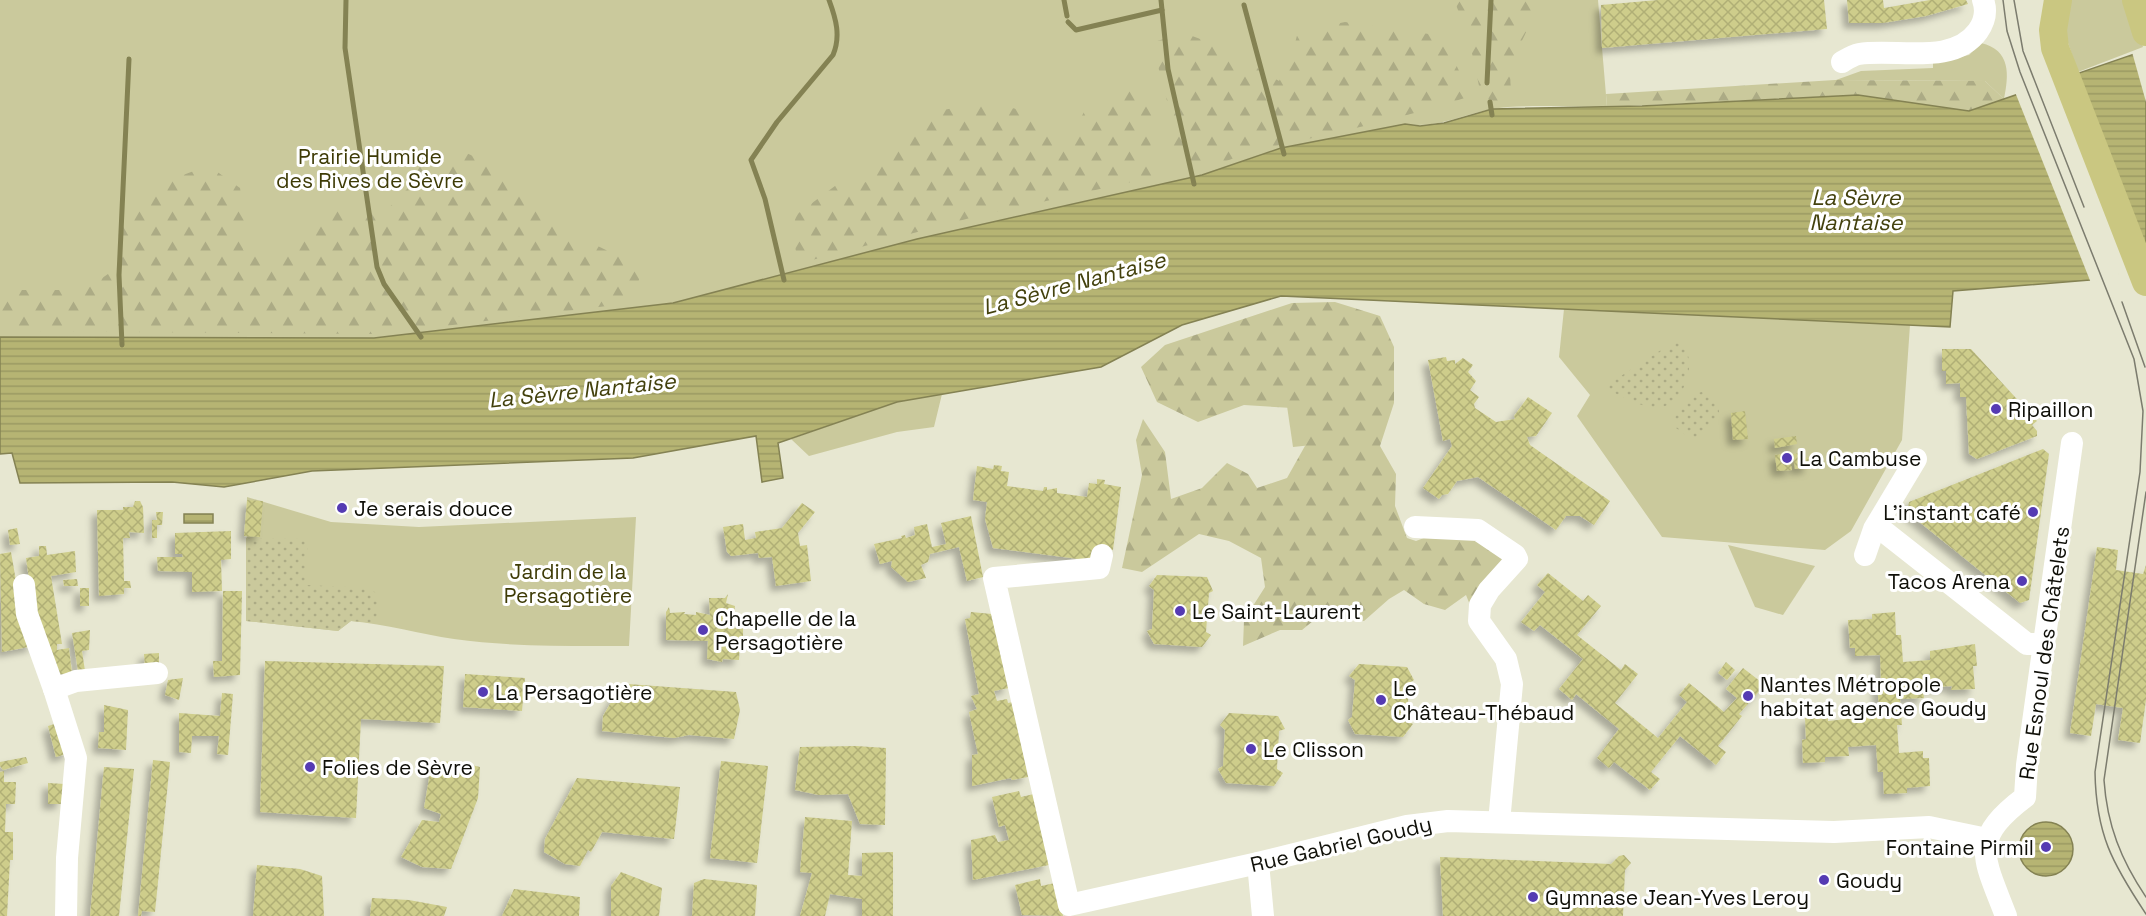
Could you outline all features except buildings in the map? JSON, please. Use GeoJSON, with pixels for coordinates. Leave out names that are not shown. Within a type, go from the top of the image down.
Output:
{"type":"FeatureCollection","features":[{"type":"Feature","properties":{"kind":"main road"},"geometry":{"type":"LineString","coordinates":[[2058,0],[2053,30],[2058,58],[2146,282]]}},
{"type":"Feature","properties":{"kind":"main road"},"geometry":{"type":"LineString","coordinates":[[2136,0],[2146,32]]}},
{"type":"Feature","properties":{"kind":"street"},"geometry":{"type":"LineString","coordinates":[[1842,62],[1857,54],[1931,51],[1959,47],[1973,37],[1981,26],[1985,17],[1984,2]]}},
{"type":"Feature","properties":{"kind":"street","name":"Rue Esnoul des Châtelets"},"geometry":{"type":"LineString","coordinates":[[1986,839],[1996,823],[2025,798],[2072,443]]}},
{"type":"Feature","properties":{"kind":"street"},"geometry":{"type":"LineString","coordinates":[[1865,555],[1874,529],[1916,459]]}},
{"type":"Feature","properties":{"kind":"street"},"geometry":{"type":"LineString","coordinates":[[1877,526],[2027,644],[2044,644]]}},
{"type":"Feature","properties":{"kind":"street"},"geometry":{"type":"LineString","coordinates":[[1415,527],[1478,530],[1515,555],[1517,559],[1489,590],[1480,605],[1479,621],[1506,659],[1512,684],[1499,822]]}},
{"type":"Feature","properties":{"kind":"street","name":"Rue Gabriel Goudy"},"geometry":{"type":"LineString","coordinates":[[1102,555],[1099,568],[994,578],[1069,905],[1258,863],[1407,826],[1448,820],[1834,832],[1929,827],[1986,839]]}},
{"type":"Feature","properties":{"kind":"street"},"geometry":{"type":"LineString","coordinates":[[24,585],[27,614],[76,758],[68,849],[66,916]]}},
{"type":"Feature","properties":{"kind":"street"},"geometry":{"type":"LineString","coordinates":[[54,689],[76,681],[157,673]]}},
{"type":"Feature","properties":{"kind":"street"},"geometry":{"type":"LineString","coordinates":[[1986,839],[1984,855],[1988,872],[2006,916]]}},
{"type":"Feature","properties":{"kind":"street"},"geometry":{"type":"LineString","coordinates":[[1258,863],[1263,916]]}},
{"type":"Feature","properties":{"kind":"green space","name":"Prairie Humide des Rives de Sèvre"},"geometry":{"type":"Polygon","coordinates":[[[0,0],[1598,0],[1607,107],[1504,107],[1438,123],[1405,124],[1281,148],[1202,175],[917,239],[673,303],[374,338],[0,337],[0,0]]]}},
{"type":"Feature","properties":{"kind":"green space"},"geometry":{"type":"Polygon","coordinates":[[[1454,0],[1535,0],[1529,26],[1514,57],[1511,69],[1510,82],[1513,98],[1499,104],[1481,95],[1468,35],[1454,0]]]}},
{"type":"Feature","properties":{"kind":"green space"},"geometry":{"type":"Polygon","coordinates":[[[2070,0],[2124,0],[2143,47],[2078,72],[2064,31],[2070,0]]]}},
{"type":"Feature","properties":{"kind":"green space"},"geometry":{"type":"Polygon","coordinates":[[[1345,22],[1429,34],[1450,52],[1471,96],[1392,119],[1258,150],[1205,167],[1184,166],[1170,150],[1173,124],[1158,66],[1157,41],[1184,33],[1222,47],[1279,81],[1290,61],[1298,32],[1345,22]]]}},
{"type":"Feature","properties":{"kind":"green space"},"geometry":{"type":"Polygon","coordinates":[[[1981,43],[1991,46],[2003,57],[2007,73],[2004,99],[1985,81],[1836,80],[1861,71],[1933,68],[1933,62],[1969,55],[1981,43]]]}},
{"type":"Feature","properties":{"kind":"green space"},"geometry":{"type":"Polygon","coordinates":[[[1835,80],[1985,81],[2004,99],[1969,111],[1858,95],[1607,107],[1606,94],[1835,80]]]}},
{"type":"Feature","properties":{"kind":"green space"},"geometry":{"type":"Polygon","coordinates":[[[1131,86],[1155,117],[1150,149],[1158,176],[970,218],[812,260],[796,251],[792,235],[796,215],[839,183],[871,182],[885,160],[929,112],[988,103],[1022,110],[1053,135],[1072,135],[1084,112],[1131,86]]]}},
{"type":"Feature","properties":{"kind":"green space"},"geometry":{"type":"Polygon","coordinates":[[[462,151],[497,167],[573,234],[643,268],[631,303],[379,334],[0,331],[0,290],[85,290],[118,267],[119,222],[150,193],[181,176],[209,166],[240,188],[246,224],[243,250],[280,261],[314,226],[333,212],[355,207],[382,215],[408,188],[423,157],[462,151]]]}},
{"type":"Feature","properties":{"kind":"green space"},"geometry":{"type":"Polygon","coordinates":[[[1335,302],[1380,316],[1394,347],[1394,403],[1380,446],[1396,474],[1395,506],[1407,538],[1416,541],[1460,524],[1511,558],[1470,605],[1466,595],[1445,610],[1424,604],[1404,590],[1389,599],[1364,621],[1344,619],[1324,612],[1302,630],[1280,630],[1243,646],[1244,620],[1265,587],[1261,558],[1229,541],[1199,534],[1142,572],[1122,568],[1142,475],[1136,440],[1143,419],[1165,452],[1171,499],[1202,488],[1227,463],[1248,474],[1257,488],[1287,478],[1310,437],[1292,408],[1244,405],[1198,422],[1157,402],[1141,367],[1165,345],[1292,303],[1335,302]]]}},
{"type":"Feature","properties":{"kind":"green space"},"geometry":{"type":"Polygon","coordinates":[[[1564,309],[1910,325],[1902,440],[1851,531],[1825,550],[1662,537],[1577,416],[1590,395],[1559,357],[1564,309]]]}},
{"type":"Feature","properties":{"kind":"green space"},"geometry":{"type":"Polygon","coordinates":[[[1678,339],[1689,359],[1688,373],[1679,395],[1668,405],[1646,406],[1604,387],[1678,339]]]}},
{"type":"Feature","properties":{"kind":"green space"},"geometry":{"type":"Polygon","coordinates":[[[1702,392],[1717,403],[1720,416],[1702,438],[1693,440],[1676,428],[1675,417],[1693,394],[1702,392]]]}},
{"type":"Feature","properties":{"kind":"green space"},"geometry":{"type":"Polygon","coordinates":[[[942,394],[934,427],[897,432],[809,456],[791,439],[897,402],[942,394]]]}},
{"type":"Feature","properties":{"kind":"green space"},"geometry":{"type":"Polygon","coordinates":[[[1307,404],[1312,445],[1293,447],[1287,406],[1307,404]]]}},
{"type":"Feature","properties":{"kind":"green space","name":"Jardin de la Persagotière"},"geometry":{"type":"Polygon","coordinates":[[[247,497],[331,522],[419,527],[636,517],[629,646],[541,646],[476,642],[351,621],[338,631],[246,621],[247,497]]]}},
{"type":"Feature","properties":{"kind":"green space"},"geometry":{"type":"Polygon","coordinates":[[[246,538],[308,539],[306,585],[370,588],[379,596],[376,623],[351,621],[338,631],[246,621],[246,538]]]}},
{"type":"Feature","properties":{"kind":"green space"},"geometry":{"type":"Polygon","coordinates":[[[1728,545],[1815,566],[1783,615],[1755,607],[1728,545]]]}},
{"type":"Feature","properties":{"kind":"water","name":"La Sèvre Nantaise"},"geometry":{"type":"Polygon","coordinates":[[[2146,50],[2146,261],[2090,280],[1953,291],[1950,327],[1281,296],[1182,325],[1101,367],[897,402],[778,443],[783,478],[762,482],[756,436],[633,458],[312,471],[224,487],[172,482],[20,483],[12,453],[0,454],[0,337],[374,338],[673,303],[917,239],[1202,175],[1281,148],[1405,124],[1420,126],[1444,123],[1492,109],[1642,106],[1858,95],[1969,111],[2146,50]]]}},
{"type":"Feature","properties":{"kind":"water"},"geometry":{"type":"Polygon","coordinates":[[[184,514],[213,514],[213,523],[184,523],[184,514]]]}},
{"type":"Feature","properties":{"kind":"water","name":"Fontaine Pirmil"},"geometry":{"type":"Polygon","coordinates":[[[2046,822],[2065,830],[2073,849],[2065,868],[2046,876],[2027,868],[2019,849],[2027,830],[2046,822]]]}},
{"type":"Feature","properties":{"kind":"pier"},"geometry":{"type":"Polygon","coordinates":[[[2146,47],[2146,102],[2132,52],[2146,47]]]}},
{"type":"Feature","properties":{"kind":"pier"},"geometry":{"type":"Polygon","coordinates":[[[2076,72],[2146,265],[2091,283],[2015,92],[2076,72]]]}},
{"type":"Feature","properties":{"kind":"waterway"},"geometry":{"type":"LineString","coordinates":[[346,0],[345,48],[377,267],[384,284],[421,337]]}},
{"type":"Feature","properties":{"kind":"waterway"},"geometry":{"type":"LineString","coordinates":[[784,280],[765,199],[751,160],[777,122],[833,55],[837,41],[837,28],[829,0]]}},
{"type":"Feature","properties":{"kind":"waterway"},"geometry":{"type":"LineString","coordinates":[[1064,0],[1067,16]]}},
{"type":"Feature","properties":{"kind":"waterway"},"geometry":{"type":"LineString","coordinates":[[1161,0],[1162,10]]}},
{"type":"Feature","properties":{"kind":"waterway"},"geometry":{"type":"LineString","coordinates":[[1487,83],[1491,0]]}},
{"type":"Feature","properties":{"kind":"waterway"},"geometry":{"type":"LineString","coordinates":[[1244,5],[1284,154]]}},
{"type":"Feature","properties":{"kind":"waterway"},"geometry":{"type":"LineString","coordinates":[[1068,22],[1076,30],[1162,10],[1168,69],[1194,184]]}},
{"type":"Feature","properties":{"kind":"waterway"},"geometry":{"type":"LineString","coordinates":[[122,345],[119,275],[129,59]]}},
{"type":"Feature","properties":{"kind":"waterway"},"geometry":{"type":"LineString","coordinates":[[1490,102],[1492,115]]}},
{"type":"Feature","properties":{"kind":"tram line"},"geometry":{"type":"LineString","coordinates":[[2003,0],[2007,31],[2020,72],[2134,359],[2143,411],[2140,472],[2095,772],[2099,813],[2108,847],[2124,879],[2146,914]]}},
{"type":"Feature","properties":{"kind":"tram line"},"geometry":{"type":"LineString","coordinates":[[2014,0],[2023,51],[2084,207]]}},
{"type":"Feature","properties":{"kind":"tram line"},"geometry":{"type":"LineString","coordinates":[[2122,302],[2145,367]]}},
{"type":"Feature","properties":{"kind":"tram line"},"geometry":{"type":"LineString","coordinates":[[2146,492],[2104,780],[2108,812],[2117,842],[2129,869],[2146,897]]}},
{"type":"Feature","properties":{"kind":"place","name":"Ripaillon"},"geometry":{"type":"Point","coordinates":[1996,409]}},
{"type":"Feature","properties":{"kind":"place","name":"La Cambuse"},"geometry":{"type":"Point","coordinates":[1787,458]}},
{"type":"Feature","properties":{"kind":"place","name":"Je serais douce"},"geometry":{"type":"Point","coordinates":[342,508]}},
{"type":"Feature","properties":{"kind":"place","name":"L’instant café"},"geometry":{"type":"Point","coordinates":[2033,512]}},
{"type":"Feature","properties":{"kind":"place","name":"Tacos Arena"},"geometry":{"type":"Point","coordinates":[2022,581]}},
{"type":"Feature","properties":{"kind":"place","name":"Le Saint-Laurent"},"geometry":{"type":"Point","coordinates":[1180,611]}},
{"type":"Feature","properties":{"kind":"place","name":"Chapelle de la Persagotière"},"geometry":{"type":"Point","coordinates":[703,630]}},
{"type":"Feature","properties":{"kind":"place","name":"La Persagotière"},"geometry":{"type":"Point","coordinates":[483,692]}},
{"type":"Feature","properties":{"kind":"place","name":"Nantes Métropole habitat agence Goudy"},"geometry":{"type":"Point","coordinates":[1748,696]}},
{"type":"Feature","properties":{"kind":"place","name":"Le Château-Thébaud"},"geometry":{"type":"Point","coordinates":[1381,700]}},
{"type":"Feature","properties":{"kind":"place","name":"Le Clisson"},"geometry":{"type":"Point","coordinates":[1251,749]}},
{"type":"Feature","properties":{"kind":"place","name":"Folies de Sèvre"},"geometry":{"type":"Point","coordinates":[310,767]}},
{"type":"Feature","properties":{"kind":"place","name":"Fontaine Pirmil"},"geometry":{"type":"Point","coordinates":[2046,847]}},
{"type":"Feature","properties":{"kind":"place","name":"Goudy"},"geometry":{"type":"Point","coordinates":[1824,880]}},
{"type":"Feature","properties":{"kind":"place","name":"Gymnase Jean-Yves Leroy"},"geometry":{"type":"Point","coordinates":[1533,897]}}]}
